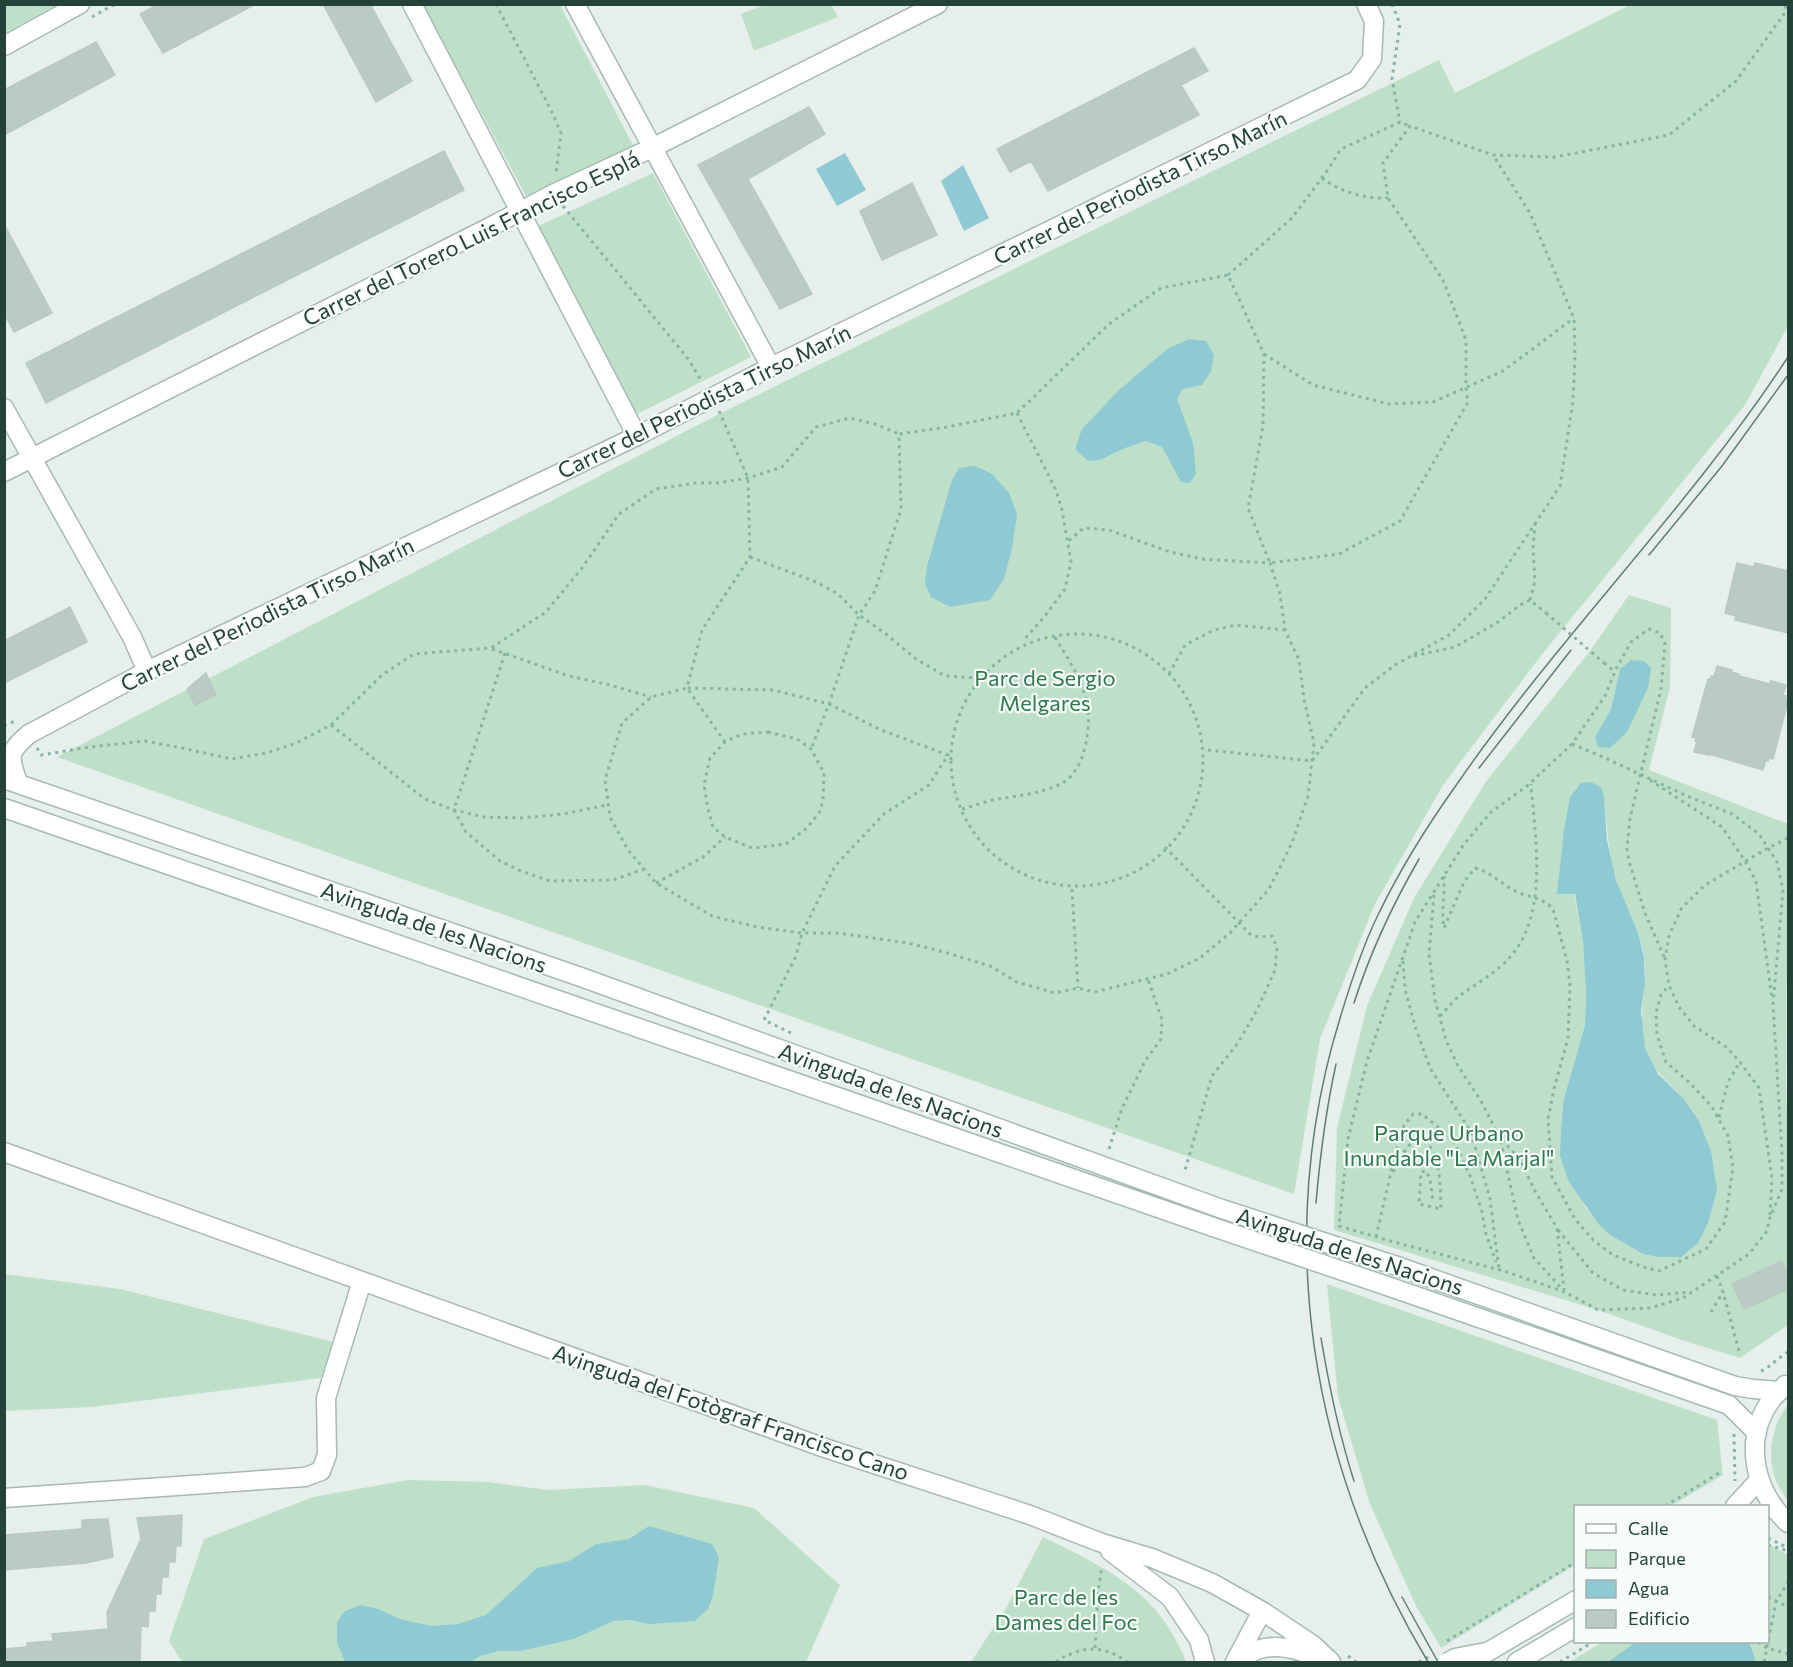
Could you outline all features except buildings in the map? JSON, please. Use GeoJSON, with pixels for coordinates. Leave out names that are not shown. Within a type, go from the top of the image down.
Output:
{"type":"FeatureCollection","features":[{"type":"Feature","properties":{"kind":"street"},"geometry":{"type":"LineString","coordinates":[[4,46],[80,4]]}},
{"type":"Feature","properties":{"kind":"street"},"geometry":{"type":"LineString","coordinates":[[412,4],[637,436]]}},
{"type":"Feature","properties":{"kind":"street"},"geometry":{"type":"LineString","coordinates":[[575,4],[771,367]]}},
{"type":"Feature","properties":{"kind":"street","name":"Carrer del Torero Luis Francisco Esplá"},"geometry":{"type":"LineString","coordinates":[[4,472],[553,194],[652,148],[938,4]]}},
{"type":"Feature","properties":{"kind":"street","name":"Carrer del Periodista Tirso Marín"},"geometry":{"type":"LineString","coordinates":[[11,781],[14,747],[35,731],[147,670],[637,436],[771,367],[1357,80],[1372,59],[1374,21],[1366,4]]}},
{"type":"Feature","properties":{"kind":"street"},"geometry":{"type":"LineString","coordinates":[[4,408],[132,637],[147,670]]}},
{"type":"Feature","properties":{"kind":"street","name":"Avinguda de les Nacions"},"geometry":{"type":"LineString","coordinates":[[11,781],[578,976],[1222,1209],[1397,1266],[1735,1386],[1753,1389],[1784,1386]]}},
{"type":"Feature","properties":{"kind":"street","name":"Avinguda de les Nacions"},"geometry":{"type":"LineString","coordinates":[[4,807],[1729,1405],[1757,1433]]}},
{"type":"Feature","properties":{"kind":"street","name":"Avinguda del Fotògraf Francisco Cano"},"geometry":{"type":"LineString","coordinates":[[4,1152],[814,1444],[1152,1558],[1212,1583],[1262,1611],[1313,1645],[1329,1662]]}},
{"type":"Feature","properties":{"kind":"street"},"geometry":{"type":"LineString","coordinates":[[4,1498],[305,1477],[321,1471],[327,1455],[326,1398],[362,1281]]}},
{"type":"Feature","properties":{"kind":"street"},"geometry":{"type":"LineString","coordinates":[[1778,1518],[1759,1480],[1755,1457],[1757,1433],[1766,1410],[1784,1386]]}},
{"type":"Feature","properties":{"kind":"street"},"geometry":{"type":"LineString","coordinates":[[1736,1505],[1759,1480]]}},
{"type":"Feature","properties":{"kind":"street","name":"Avinguda del Fotògraf Francisco Cano"},"geometry":{"type":"LineString","coordinates":[[1099,1542],[1170,1598],[1199,1640],[1205,1662]]}},
{"type":"Feature","properties":{"kind":"street"},"geometry":{"type":"LineString","coordinates":[[1470,1662],[1574,1601]]}},
{"type":"Feature","properties":{"kind":"street","name":"Avinguda del Fotògraf Francisco Cano"},"geometry":{"type":"LineString","coordinates":[[1235,1662],[1262,1611]]}},
{"type":"Feature","properties":{"kind":"street"},"geometry":{"type":"LineString","coordinates":[[1517,1662],[1574,1628]]}},
{"type":"Feature","properties":{"kind":"street","name":"Avinguda del Fotògraf Francisco Cano"},"geometry":{"type":"LineString","coordinates":[[1235,1662],[1257,1650],[1279,1647],[1299,1650],[1329,1662]]}},
{"type":"Feature","properties":{"kind":"street"},"geometry":{"type":"LineString","coordinates":[[1448,1662],[1455,1658],[1486,1653]]}},
{"type":"Feature","properties":{"kind":"path"},"geometry":{"type":"LineString","coordinates":[[496,4],[561,133],[553,194],[689,360],[721,413],[748,478],[750,557],[702,630],[687,688],[725,742]]}},
{"type":"Feature","properties":{"kind":"path"},"geometry":{"type":"LineString","coordinates":[[1392,4],[1400,24],[1392,79],[1400,122]]}},
{"type":"Feature","properties":{"kind":"path"},"geometry":{"type":"LineString","coordinates":[[491,648],[546,612],[582,568],[620,514],[656,489],[748,478],[782,467],[816,427],[850,418],[875,424],[899,434],[1017,413],[1109,324],[1161,288],[1228,275],[1292,218],[1341,149],[1400,122],[1493,155],[1555,158],[1669,135],[1736,81],[1784,14],[1786,4]]}},
{"type":"Feature","properties":{"kind":"path"},"geometry":{"type":"LineString","coordinates":[[1067,542],[1084,528],[1109,530],[1170,552],[1202,560],[1270,563],[1340,554],[1400,521],[1468,402],[1466,340],[1447,290],[1443,280],[1389,198],[1383,163],[1410,126]]}},
{"type":"Feature","properties":{"kind":"path"},"geometry":{"type":"LineString","coordinates":[[1312,761],[1365,688],[1395,665],[1449,635],[1485,599],[1560,486],[1574,401],[1574,318],[1530,213],[1493,155]]}},
{"type":"Feature","properties":{"kind":"path"},"geometry":{"type":"LineString","coordinates":[[1322,178],[1332,186],[1350,193],[1389,198]]}},
{"type":"Feature","properties":{"kind":"path"},"geometry":{"type":"LineString","coordinates":[[948,755],[880,730],[828,704],[773,690],[687,688],[651,697],[622,723],[605,780],[607,805],[610,817],[628,850],[656,883],[712,916],[757,927],[802,933],[838,933],[908,943],[944,951],[990,966],[1017,982],[1055,993],[1078,988],[1094,992],[1148,979],[1167,974],[1200,958],[1230,933],[1269,889],[1292,843],[1308,796],[1314,743],[1304,699],[1299,660],[1285,630],[1280,594],[1248,508],[1263,426],[1264,354],[1228,275]]}},
{"type":"Feature","properties":{"kind":"path"},"geometry":{"type":"LineString","coordinates":[[1264,354],[1313,385],[1389,404],[1433,402],[1503,371],[1574,318]]}},
{"type":"Feature","properties":{"kind":"path"},"geometry":{"type":"LineString","coordinates":[[764,1020],[796,956],[802,933],[835,866],[884,813],[929,785],[948,755],[963,701],[1002,654],[1022,642],[1065,589],[1071,562],[1062,510],[1056,490],[1017,413]]}},
{"type":"Feature","properties":{"kind":"path"},"geometry":{"type":"LineString","coordinates":[[811,749],[859,615],[875,591],[902,509],[899,434]]}},
{"type":"Feature","properties":{"kind":"path"},"geometry":{"type":"LineString","coordinates":[[1409,657],[1455,647],[1530,600],[1535,581],[1533,549],[1535,524]]}},
{"type":"Feature","properties":{"kind":"path"},"geometry":{"type":"LineString","coordinates":[[750,557],[816,582],[838,594],[859,615],[916,659],[945,676],[980,678]]}},
{"type":"Feature","properties":{"kind":"path"},"geometry":{"type":"LineString","coordinates":[[1530,600],[1615,671]]}},
{"type":"Feature","properties":{"kind":"path"},"geometry":{"type":"LineString","coordinates":[[1169,674],[1185,645],[1214,630],[1236,625],[1285,630]]}},
{"type":"Feature","properties":{"kind":"path"},"geometry":{"type":"LineString","coordinates":[[1649,629],[1660,633],[1665,644],[1661,689],[1630,819],[1627,849],[1629,861],[1646,913],[1665,959],[1669,985],[1678,1007],[1694,1026],[1726,1047],[1759,1088],[1772,1178],[1767,1231],[1749,1254],[1683,1298],[1650,1308],[1598,1310],[1565,1292],[1499,1269],[1339,1226],[1348,1139],[1367,1061],[1415,922],[1464,844],[1491,812],[1531,783],[1572,744],[1605,696],[1615,671],[1631,642],[1649,629]]}},
{"type":"Feature","properties":{"kind":"path"},"geometry":{"type":"LineString","coordinates":[[948,755],[952,782],[962,809],[979,838],[998,857],[1018,872],[1072,889],[1115,881],[1156,861],[1165,847],[1190,820],[1203,786],[1208,750],[1184,699],[1169,674],[1143,650],[1103,638],[1053,635],[1022,642]]}},
{"type":"Feature","properties":{"kind":"path"},"geometry":{"type":"LineString","coordinates":[[962,809],[995,800],[1024,796],[1062,783],[1081,764],[1089,733],[1088,708],[1081,681],[1053,635]]}},
{"type":"Feature","properties":{"kind":"path"},"geometry":{"type":"LineString","coordinates":[[41,755],[145,741],[232,759],[266,753],[294,744],[331,725],[382,675],[414,654],[491,648],[569,676],[651,697]]}},
{"type":"Feature","properties":{"kind":"path"},"geometry":{"type":"LineString","coordinates":[[505,653],[454,810],[466,832],[500,861],[521,872],[550,881],[613,880],[644,869]]}},
{"type":"Feature","properties":{"kind":"path"},"geometry":{"type":"LineString","coordinates":[[331,725],[425,799],[454,810],[484,817],[521,818],[563,814],[607,805]]}},
{"type":"Feature","properties":{"kind":"path"},"geometry":{"type":"LineString","coordinates":[[768,732],[797,739],[811,749],[824,773],[823,801],[819,813],[807,828],[786,844],[752,848],[725,837],[713,827],[704,785],[710,758],[725,742],[742,734],[768,732]]}},
{"type":"Feature","properties":{"kind":"path"},"geometry":{"type":"LineString","coordinates":[[1572,744],[1732,814],[1759,834],[1777,862],[1783,890],[1773,1005]]}},
{"type":"Feature","properties":{"kind":"path"},"geometry":{"type":"LineString","coordinates":[[1208,750],[1312,761]]}},
{"type":"Feature","properties":{"kind":"path"},"geometry":{"type":"LineString","coordinates":[[1641,774],[1722,827],[1756,881],[1773,1005],[1782,1154],[1782,1189],[1769,1220]]}},
{"type":"Feature","properties":{"kind":"path"},"geometry":{"type":"LineString","coordinates":[[1440,1016],[1456,998],[1510,957],[1527,932],[1535,897],[1535,840],[1531,783]]}},
{"type":"Feature","properties":{"kind":"path"},"geometry":{"type":"LineString","coordinates":[[656,883],[703,857],[725,837]]}},
{"type":"Feature","properties":{"kind":"path"},"geometry":{"type":"LineString","coordinates":[[1665,959],[1669,936],[1681,909],[1705,885],[1788,838]]}},
{"type":"Feature","properties":{"kind":"path"},"geometry":{"type":"LineString","coordinates":[[1165,847],[1251,935],[1272,936],[1277,948],[1275,970],[1257,1010],[1238,1043],[1212,1076],[1184,1174]]}},
{"type":"Feature","properties":{"kind":"path"},"geometry":{"type":"LineString","coordinates":[[1444,875],[1444,928],[1464,882],[1474,868],[1492,874],[1501,883],[1518,893],[1548,903],[1553,909],[1567,961],[1570,985],[1568,1038],[1548,1119],[1552,1177],[1575,1219],[1593,1240],[1613,1255],[1659,1271],[1706,1249],[1725,1222],[1733,1167],[1728,1136],[1712,1107],[1666,1062],[1657,1035],[1656,1013],[1661,995],[1669,985]]}},
{"type":"Feature","properties":{"kind":"path"},"geometry":{"type":"LineString","coordinates":[[1072,889],[1078,988]]}},
{"type":"Feature","properties":{"kind":"path"},"geometry":{"type":"LineString","coordinates":[[1434,891],[1429,954],[1436,1000],[1446,1040],[1458,1066],[1481,1101],[1500,1138],[1518,1220],[1534,1258],[1565,1292]]}},
{"type":"Feature","properties":{"kind":"path"},"geometry":{"type":"LineString","coordinates":[[1403,957],[1404,989],[1430,1068],[1471,1132],[1490,1200],[1499,1269]]}},
{"type":"Feature","properties":{"kind":"path"},"geometry":{"type":"LineString","coordinates":[[1108,1149],[1122,1108],[1145,1061],[1161,1039],[1162,1020],[1148,979]]}},
{"type":"Feature","properties":{"kind":"path"},"geometry":{"type":"LineString","coordinates":[[1718,1119],[1728,1082],[1740,1062]]}},
{"type":"Feature","properties":{"kind":"path"},"geometry":{"type":"LineString","coordinates":[[1376,1237],[1404,1125],[1413,1114],[1422,1113],[1453,1139],[1470,1176],[1482,1212],[1486,1234],[1499,1269]]}},
{"type":"Feature","properties":{"kind":"path"},"geometry":{"type":"LineString","coordinates":[[1390,1176],[1405,1150],[1415,1139],[1422,1136],[1430,1144],[1440,1168],[1441,1209],[1419,1204],[1421,1172],[1426,1171],[1430,1179],[1433,1200]]}},
{"type":"Feature","properties":{"kind":"path"},"geometry":{"type":"LineString","coordinates":[[1500,1138],[1519,1158],[1557,1228],[1593,1273],[1623,1290],[1656,1295],[1692,1292]]}},
{"type":"Feature","properties":{"kind":"path"},"geometry":{"type":"LineString","coordinates":[[1557,1228],[1565,1292]]}},
{"type":"Feature","properties":{"kind":"path"},"geometry":{"type":"LineString","coordinates":[[1717,1275],[1739,1352]]}},
{"type":"Feature","properties":{"kind":"path"},"geometry":{"type":"LineString","coordinates":[[1710,1312],[1723,1293]]}},
{"type":"Feature","properties":{"kind":"path"},"geometry":{"type":"LineString","coordinates":[[1754,1372],[1764,1371],[1788,1352]]}},
{"type":"Feature","properties":{"kind":"path"},"geometry":{"type":"LineString","coordinates":[[1667,1505],[1719,1473]]}},
{"type":"Feature","properties":{"kind":"path"},"geometry":{"type":"LineString","coordinates":[[1769,1539],[1788,1550]]}},
{"type":"Feature","properties":{"kind":"path"},"geometry":{"type":"LineString","coordinates":[[1769,1545],[1788,1550]]}},
{"type":"Feature","properties":{"kind":"path"},"geometry":{"type":"LineString","coordinates":[[1095,1648],[1098,1593],[1103,1561]]}},
{"type":"Feature","properties":{"kind":"path"},"geometry":{"type":"LineString","coordinates":[[1445,1642],[1574,1563]]}},
{"type":"Feature","properties":{"kind":"path"},"geometry":{"type":"LineString","coordinates":[[1769,1638],[1776,1602],[1788,1582]]}},
{"type":"Feature","properties":{"kind":"path"},"geometry":{"type":"LineString","coordinates":[[1769,1599],[1788,1606]]}},
{"type":"Feature","properties":{"kind":"path"},"geometry":{"type":"LineString","coordinates":[[1560,1662],[1590,1643]]}},
{"type":"Feature","properties":{"kind":"path"},"geometry":{"type":"LineString","coordinates":[[1761,1643],[1767,1648],[1788,1654]]}},
{"type":"Feature","properties":{"kind":"path"},"geometry":{"type":"LineString","coordinates":[[1764,1662],[1768,1643]]}},
{"type":"Feature","properties":{"kind":"path"},"geometry":{"type":"LineString","coordinates":[[1056,1662],[1082,1650],[1095,1648],[1117,1654],[1128,1662]]}},
{"type":"Feature","properties":{"kind":"green space"},"geometry":{"type":"Polygon","coordinates":[[[5,4],[56,4],[56,5],[5,33],[5,4]]]}},
{"type":"Feature","properties":{"kind":"green space"},"geometry":{"type":"Polygon","coordinates":[[[831,4],[838,17],[754,51],[741,14],[764,5],[831,4]]]}},
{"type":"Feature","properties":{"kind":"green space"},"geometry":{"type":"Polygon","coordinates":[[[423,5],[560,5],[634,147],[526,196],[423,5]]]}},
{"type":"Feature","properties":{"kind":"green space","name":"Parc de Sergio Melgares"},"geometry":{"type":"Polygon","coordinates":[[[1630,5],[1788,5],[1788,326],[1745,405],[1543,653],[1443,785],[1375,904],[1320,1039],[1294,1194],[57,757],[721,413],[1439,60],[1455,93],[1630,5]]]}},
{"type":"Feature","properties":{"kind":"green space"},"geometry":{"type":"Polygon","coordinates":[[[653,173],[751,357],[635,415],[534,228],[653,173]]]}},
{"type":"Feature","properties":{"kind":"green space","name":"Parque Urbano Inundable \"La Marjal\""},"geometry":{"type":"Polygon","coordinates":[[[1629,595],[1671,608],[1670,687],[1649,770],[1788,824],[1786,1080],[1788,1325],[1740,1358],[1598,1310],[1334,1230],[1337,1128],[1367,1006],[1414,898],[1485,783],[1590,651],[1629,595]],[[1620,669],[1611,709],[1595,737],[1610,748],[1620,669]],[[1604,797],[1557,893],[1574,893],[1583,942],[1586,994],[1585,1025],[1564,1098],[1584,1205],[1610,1235],[1643,1254],[1711,1151],[1692,1110],[1656,1069],[1645,1048],[1642,1025],[1644,956],[1639,936],[1613,869],[1604,797]]]}},
{"type":"Feature","properties":{"kind":"green space"},"geometry":{"type":"Polygon","coordinates":[[[4,1274],[120,1289],[334,1342],[321,1378],[92,1407],[5,1411],[4,1274]]]}},
{"type":"Feature","properties":{"kind":"green space"},"geometry":{"type":"Polygon","coordinates":[[[1327,1284],[1717,1420],[1723,1475],[1673,1505],[1574,1505],[1574,1566],[1441,1648],[1416,1606],[1370,1504],[1338,1397],[1327,1284]]]}},
{"type":"Feature","properties":{"kind":"green space"},"geometry":{"type":"Polygon","coordinates":[[[1788,1405],[1788,1501],[1774,1476],[1771,1455],[1777,1423],[1788,1405]]]}},
{"type":"Feature","properties":{"kind":"green space"},"geometry":{"type":"Polygon","coordinates":[[[408,1480],[488,1482],[548,1490],[645,1485],[754,1508],[840,1585],[806,1662],[182,1662],[169,1641],[204,1539],[313,1497],[408,1480]]]}},
{"type":"Feature","properties":{"kind":"green space","name":"Parc de les Dames del Foc"},"geometry":{"type":"Polygon","coordinates":[[[1043,1537],[1099,1566],[1134,1589],[1163,1619],[1186,1662],[971,1662],[1005,1610],[1043,1537]]]}},
{"type":"Feature","properties":{"kind":"green space"},"geometry":{"type":"Polygon","coordinates":[[[1769,1545],[1788,1555],[1788,1662],[1569,1662],[1601,1643],[1769,1643],[1769,1545]]]}},
{"type":"Feature","properties":{"kind":"water"},"geometry":{"type":"Polygon","coordinates":[[[845,153],[866,190],[837,206],[816,169],[845,153]]]}},
{"type":"Feature","properties":{"kind":"water"},"geometry":{"type":"Polygon","coordinates":[[[963,165],[989,218],[964,231],[941,181],[963,165]]]}},
{"type":"Feature","properties":{"kind":"water"},"geometry":{"type":"Polygon","coordinates":[[[1189,339],[1206,341],[1214,355],[1211,372],[1202,385],[1183,389],[1177,399],[1193,443],[1196,474],[1190,483],[1181,482],[1162,447],[1146,441],[1100,460],[1088,461],[1075,449],[1082,429],[1118,391],[1167,349],[1189,339]]]}},
{"type":"Feature","properties":{"kind":"water"},"geometry":{"type":"Polygon","coordinates":[[[975,466],[992,474],[1009,493],[1017,514],[1012,548],[1004,579],[990,600],[950,607],[931,597],[925,584],[927,566],[952,480],[959,468],[975,466]]]}},
{"type":"Feature","properties":{"kind":"water"},"geometry":{"type":"Polygon","coordinates":[[[1631,660],[1644,661],[1651,668],[1648,688],[1627,732],[1610,748],[1598,747],[1595,737],[1611,709],[1620,669],[1631,660]]]}},
{"type":"Feature","properties":{"kind":"water"},"geometry":{"type":"Polygon","coordinates":[[[1591,782],[1601,787],[1604,797],[1607,840],[1616,880],[1638,933],[1644,957],[1645,984],[1641,1011],[1645,1048],[1658,1074],[1684,1099],[1699,1121],[1711,1151],[1717,1190],[1708,1223],[1698,1243],[1681,1257],[1643,1254],[1610,1235],[1599,1225],[1569,1182],[1560,1156],[1564,1098],[1585,1025],[1586,994],[1583,942],[1575,894],[1557,894],[1570,797],[1581,783],[1591,782]]]}},
{"type":"Feature","properties":{"kind":"water"},"geometry":{"type":"Polygon","coordinates":[[[649,1526],[712,1544],[719,1557],[713,1596],[708,1609],[695,1621],[649,1624],[630,1620],[613,1621],[574,1639],[520,1651],[499,1651],[480,1656],[470,1662],[345,1662],[337,1643],[337,1622],[345,1611],[361,1605],[378,1609],[400,1619],[431,1626],[458,1624],[486,1615],[537,1568],[569,1561],[596,1544],[629,1539],[649,1526]]]}},
{"type":"Feature","properties":{"kind":"water"},"geometry":{"type":"Polygon","coordinates":[[[1635,1643],[1749,1643],[1756,1662],[1608,1662],[1635,1643]]]}},
{"type":"Feature","properties":{"kind":"tram line"},"geometry":{"type":"LineString","coordinates":[[1428,1662],[1388,1587],[1355,1509],[1330,1429],[1314,1348],[1307,1265],[1309,1182],[1320,1098],[1341,1015],[1366,941],[1424,832],[1496,729],[1709,467],[1750,413],[1788,357]]}},
{"type":"Feature","properties":{"kind":"tram line"},"geometry":{"type":"LineString","coordinates":[[1649,555],[1722,466],[1788,375]]}},
{"type":"Feature","properties":{"kind":"tram line"},"geometry":{"type":"LineString","coordinates":[[1479,768],[1571,650]]}},
{"type":"Feature","properties":{"kind":"tram line"},"geometry":{"type":"LineString","coordinates":[[1354,1003],[1383,929],[1419,859]]}},
{"type":"Feature","properties":{"kind":"tram line"},"geometry":{"type":"LineString","coordinates":[[1316,1203],[1324,1133],[1336,1064]]}},
{"type":"Feature","properties":{"kind":"tram line"},"geometry":{"type":"LineString","coordinates":[[1321,1338],[1335,1410],[1354,1481]]}},
{"type":"Feature","properties":{"kind":"tram line"},"geometry":{"type":"LineString","coordinates":[[1402,1597],[1438,1662]]}}]}
